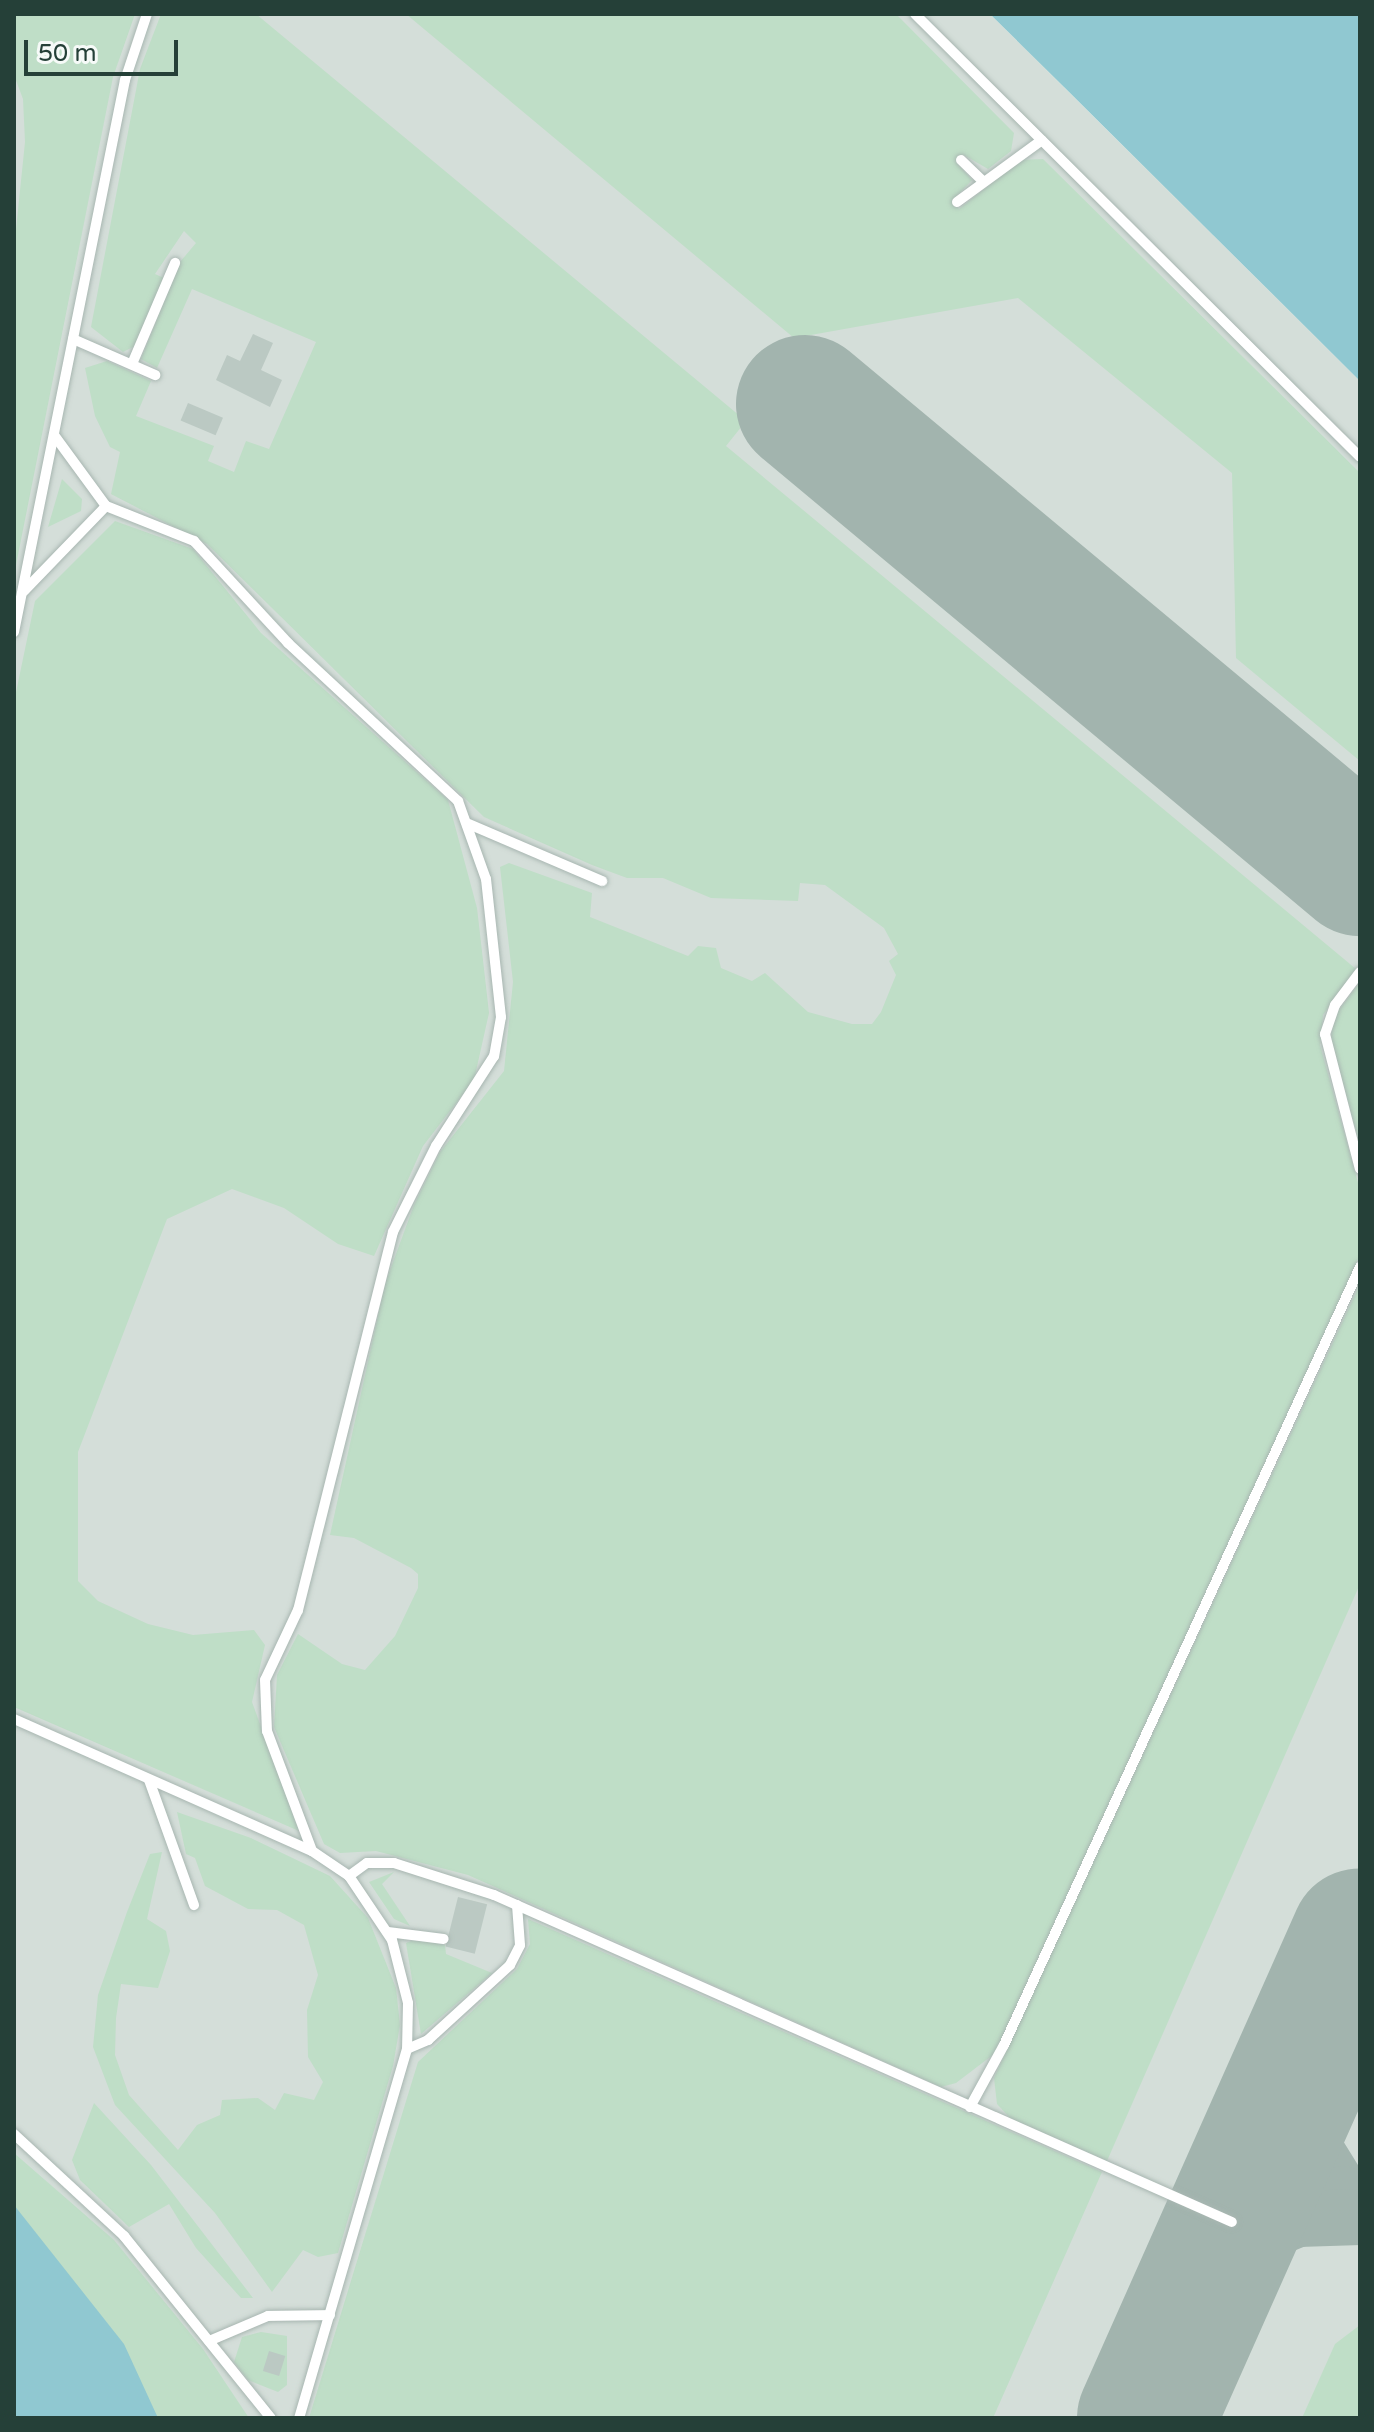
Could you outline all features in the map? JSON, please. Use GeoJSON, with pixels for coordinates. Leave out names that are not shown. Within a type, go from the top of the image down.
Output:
{"type":"FeatureCollection","features":[{"type":"Feature","properties":{"kind":"lane"},"geometry":{"type":"LineString","coordinates":[[14,632],[125,80],[147,14]]}},
{"type":"Feature","properties":{"kind":"lane"},"geometry":{"type":"LineString","coordinates":[[915,14],[1360,457]]}},
{"type":"Feature","properties":{"kind":"lane"},"geometry":{"type":"LineString","coordinates":[[957,202],[982,180],[1042,140]]}},
{"type":"Feature","properties":{"kind":"lane"},"geometry":{"type":"LineString","coordinates":[[961,160],[982,180]]}},
{"type":"Feature","properties":{"kind":"lane"},"geometry":{"type":"LineString","coordinates":[[132,364],[175,263]]}},
{"type":"Feature","properties":{"kind":"lane"},"geometry":{"type":"LineString","coordinates":[[73,339],[155,375]]}},
{"type":"Feature","properties":{"kind":"lane"},"geometry":{"type":"LineString","coordinates":[[54,435],[106,506],[183,532],[202,548],[288,643],[458,801],[469,824],[486,879],[501,1017],[494,1056],[436,1146],[393,1232],[298,1610],[265,1680],[267,1731],[312,1851]]}},
{"type":"Feature","properties":{"kind":"lane"},"geometry":{"type":"LineString","coordinates":[[22,594],[106,506]]}},
{"type":"Feature","properties":{"kind":"lane"},"geometry":{"type":"LineString","coordinates":[[469,824],[602,881]]}},
{"type":"Feature","properties":{"kind":"lane"},"geometry":{"type":"LineString","coordinates":[[1360,972],[1335,1005],[1325,1034],[1360,1169]]}},
{"type":"Feature","properties":{"kind":"lane"},"geometry":{"type":"LineString","coordinates":[[970,2107],[1004,2045],[1360,1267]]}},
{"type":"Feature","properties":{"kind":"lane"},"geometry":{"type":"LineString","coordinates":[[14,1719],[312,1851],[349,1876],[388,1932],[408,2003],[407,2049],[299,2418]]}},
{"type":"Feature","properties":{"kind":"lane"},"geometry":{"type":"LineString","coordinates":[[149,1780],[194,1905]]}},
{"type":"Feature","properties":{"kind":"lane"},"geometry":{"type":"LineString","coordinates":[[349,1876],[367,1863],[394,1863],[517,1905],[1232,2222]]}},
{"type":"Feature","properties":{"kind":"lane"},"geometry":{"type":"LineString","coordinates":[[407,2049],[428,2040],[510,1965],[520,1945],[517,1905]]}},
{"type":"Feature","properties":{"kind":"lane"},"geometry":{"type":"LineString","coordinates":[[388,1932],[444,1939]]}},
{"type":"Feature","properties":{"kind":"lane"},"geometry":{"type":"LineString","coordinates":[[14,2134],[124,2236],[271,2418]]}},
{"type":"Feature","properties":{"kind":"lane"},"geometry":{"type":"LineString","coordinates":[[209,2341],[232,2326],[268,2316],[330,2315]]}},
{"type":"Feature","properties":{"kind":"shaded area"},"geometry":{"type":"Polygon","coordinates":[[[14,14],[990,14],[1360,381],[1360,2418],[158,2418],[14,2205],[14,14]]]}},
{"type":"Feature","properties":{"kind":"green space"},"geometry":{"type":"Polygon","coordinates":[[[14,14],[135,14],[113,77],[14,575],[15,239],[25,142],[23,99],[14,75],[14,14]]]}},
{"type":"Feature","properties":{"kind":"green space"},"geometry":{"type":"Polygon","coordinates":[[[161,14],[256,14],[746,421],[726,446],[1356,969],[1323,1015],[1320,1045],[1360,1190],[1358,1259],[994,2054],[956,2083],[941,2087],[468,1875],[376,1851],[340,1853],[324,1844],[274,1727],[277,1675],[298,1634],[342,1664],[365,1670],[395,1636],[418,1588],[418,1574],[411,1568],[354,1538],[330,1535],[385,1284],[414,1205],[440,1152],[504,1071],[513,982],[500,867],[509,863],[592,893],[590,917],[688,956],[698,946],[716,948],[721,968],[752,981],[765,973],[808,1012],[852,1024],[872,1024],[881,1012],[896,975],[889,961],[898,954],[884,928],[825,885],[800,883],[798,901],[711,898],[663,878],[627,878],[484,817],[207,544],[111,494],[120,452],[110,447],[95,416],[85,368],[107,361],[151,381],[136,416],[214,446],[208,461],[234,472],[246,441],[269,449],[316,342],[192,289],[157,368],[141,359],[180,262],[196,243],[184,231],[155,274],[164,278],[135,346],[123,352],[91,327],[140,69],[161,14]]]}},
{"type":"Feature","properties":{"kind":"green space"},"geometry":{"type":"Polygon","coordinates":[[[406,14],[896,14],[1014,133],[1011,151],[988,169],[964,155],[956,162],[972,180],[952,201],[959,209],[1021,160],[1043,159],[1360,473],[1360,761],[1236,658],[1232,473],[1018,298],[794,338],[406,14]]]}},
{"type":"Feature","properties":{"kind":"green space"},"geometry":{"type":"Polygon","coordinates":[[[62,479],[82,499],[81,511],[48,527],[62,479]]]}},
{"type":"Feature","properties":{"kind":"green space"},"geometry":{"type":"Polygon","coordinates":[[[115,521],[193,549],[261,633],[448,800],[477,908],[489,1013],[474,1080],[423,1146],[374,1256],[338,1244],[284,1208],[232,1189],[167,1219],[78,1452],[78,1581],[98,1601],[148,1624],[193,1635],[254,1630],[265,1645],[252,1702],[299,1831],[14,1707],[14,702],[35,601],[115,521]]]}},
{"type":"Feature","properties":{"kind":"green space"},"geometry":{"type":"Polygon","coordinates":[[[1360,982],[1360,1145],[1331,1041],[1334,1017],[1360,982]]]}},
{"type":"Feature","properties":{"kind":"green space"},"geometry":{"type":"Polygon","coordinates":[[[1360,1284],[1360,1584],[1107,2161],[1011,2119],[997,2104],[994,2078],[1360,1284]]]}},
{"type":"Feature","properties":{"kind":"green space"},"geometry":{"type":"Polygon","coordinates":[[[177,1812],[251,1838],[330,1876],[368,1918],[396,1988],[400,2025],[393,2066],[338,2253],[318,2257],[303,2250],[272,2292],[215,2213],[115,2105],[93,2047],[98,1995],[127,1912],[150,1854],[162,1852],[147,1919],[166,1931],[170,1951],[158,1988],[121,1984],[116,2018],[115,2055],[129,2095],[178,2150],[197,2125],[220,2115],[222,2100],[258,2098],[275,2110],[284,2093],[314,2100],[323,2082],[308,2057],[307,2010],[318,1975],[304,1925],[277,1910],[248,1909],[205,1886],[195,1858],[186,1854],[177,1812]]]}},
{"type":"Feature","properties":{"kind":"green space"},"geometry":{"type":"Polygon","coordinates":[[[394,1872],[382,1884],[410,1926],[394,1919],[369,1882],[394,1872]]]}},
{"type":"Feature","properties":{"kind":"green space"},"geometry":{"type":"Polygon","coordinates":[[[528,1919],[1102,2172],[993,2418],[309,2418],[418,2062],[517,1969],[530,1944],[528,1919]]]}},
{"type":"Feature","properties":{"kind":"green space"},"geometry":{"type":"Polygon","coordinates":[[[416,1939],[445,1945],[446,1954],[492,1973],[421,2034],[406,1943],[416,1939]]]}},
{"type":"Feature","properties":{"kind":"green space"},"geometry":{"type":"Polygon","coordinates":[[[94,2103],[151,2165],[253,2298],[241,2298],[196,2248],[169,2204],[129,2227],[80,2180],[72,2160],[94,2103]]]}},
{"type":"Feature","properties":{"kind":"green space"},"geometry":{"type":"Polygon","coordinates":[[[14,2153],[114,2240],[203,2349],[249,2418],[14,2418],[14,2153]]]}},
{"type":"Feature","properties":{"kind":"green space"},"geometry":{"type":"Polygon","coordinates":[[[1360,2325],[1360,2418],[1302,2418],[1335,2344],[1360,2325]]]}},
{"type":"Feature","properties":{"kind":"green space"},"geometry":{"type":"Polygon","coordinates":[[[261,2332],[287,2336],[287,2385],[278,2392],[248,2380],[234,2362],[242,2337],[261,2332]]]}},
{"type":"Feature","properties":{"kind":"water"},"geometry":{"type":"Polygon","coordinates":[[[990,14],[1360,14],[1360,381],[1064,87],[990,14]]]}},
{"type":"Feature","properties":{"kind":"water"},"geometry":{"type":"Polygon","coordinates":[[[14,2205],[124,2344],[158,2418],[14,2418],[14,2205]]]}},
{"type":"Feature","properties":{"kind":"building"},"geometry":{"type":"Polygon","coordinates":[[[253,334],[273,343],[261,370],[282,380],[270,407],[216,380],[227,355],[240,361],[253,334]]]}},
{"type":"Feature","properties":{"kind":"building"},"geometry":{"type":"Polygon","coordinates":[[[188,403],[223,418],[216,435],[181,420],[188,403]]]}},
{"type":"Feature","properties":{"kind":"building"},"geometry":{"type":"Polygon","coordinates":[[[458,1897],[487,1904],[475,1954],[446,1946],[458,1897]]]}},
{"type":"Feature","properties":{"kind":"building"},"geometry":{"type":"Polygon","coordinates":[[[269,2351],[285,2356],[279,2376],[263,2371],[269,2351]]]}},
{"type":"Feature","properties":{"kind":"taxiway"},"geometry":{"type":"LineString","coordinates":[[1360,1948],[1317,2045],[1306,2101],[1317,2152],[1343,2194],[1360,2209]]}},
{"type":"Feature","properties":{"kind":"taxiway"},"geometry":{"type":"LineString","coordinates":[[1183,2333],[1244,2247],[1266,2232],[1298,2219],[1360,2217]]}},
{"type":"Feature","properties":{"kind":"runway"},"geometry":{"type":"LineString","coordinates":[[805,404],[1360,867]]}},
{"type":"Feature","properties":{"kind":"runway"},"geometry":{"type":"LineString","coordinates":[[1146,2418],[1360,1937]]}}]}
